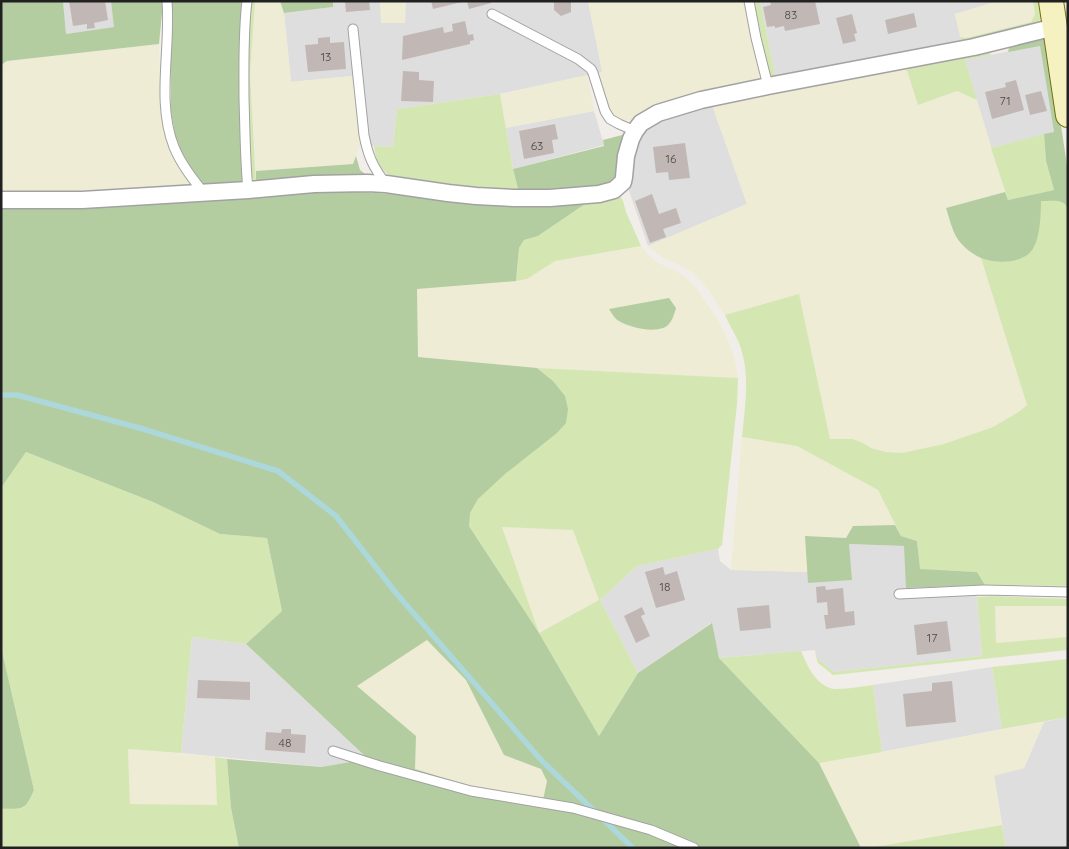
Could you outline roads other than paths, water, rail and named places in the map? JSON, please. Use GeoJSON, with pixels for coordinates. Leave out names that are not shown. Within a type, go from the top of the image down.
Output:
{"type":"FeatureCollection","features":[{"type":"Feature","properties":{"kind":"street"},"geometry":{"type":"LineString","coordinates":[[1051,1],[1060,37],[1068,115]]}},
{"type":"Feature","properties":{"kind":"street"},"geometry":{"type":"LineString","coordinates":[[1,200],[82,200],[314,184],[386,184],[448,193],[514,198],[550,198],[599,194],[614,190],[623,182],[626,156],[635,130],[658,112],[701,100],[768,86],[974,48],[1060,37]]}},
{"type":"Feature","properties":{"kind":"lane"},"geometry":{"type":"LineString","coordinates":[[167,1],[166,120],[175,149],[188,173],[203,192]]}},
{"type":"Feature","properties":{"kind":"lane"},"geometry":{"type":"LineString","coordinates":[[247,1],[244,31],[244,74],[248,190]]}},
{"type":"Feature","properties":{"kind":"lane"},"geometry":{"type":"LineString","coordinates":[[749,1],[768,86]]}},
{"type":"Feature","properties":{"kind":"lane"},"geometry":{"type":"LineString","coordinates":[[492,14],[587,65],[593,73],[607,115],[614,122],[635,130]]}},
{"type":"Feature","properties":{"kind":"lane"},"geometry":{"type":"LineString","coordinates":[[353,28],[366,150],[376,171],[386,184]]}},
{"type":"Feature","properties":{"kind":"lane"},"geometry":{"type":"LineString","coordinates":[[898,594],[984,590],[1068,592]]}},
{"type":"Feature","properties":{"kind":"lane"},"geometry":{"type":"LineString","coordinates":[[333,751],[470,792],[579,810],[620,821],[650,830],[694,848]]}},
{"type":"Feature","properties":{"kind":"waterway"},"geometry":{"type":"LineString","coordinates":[[1,395],[17,395],[143,429],[278,471],[336,516],[396,593],[542,761],[633,848]]}}]}
